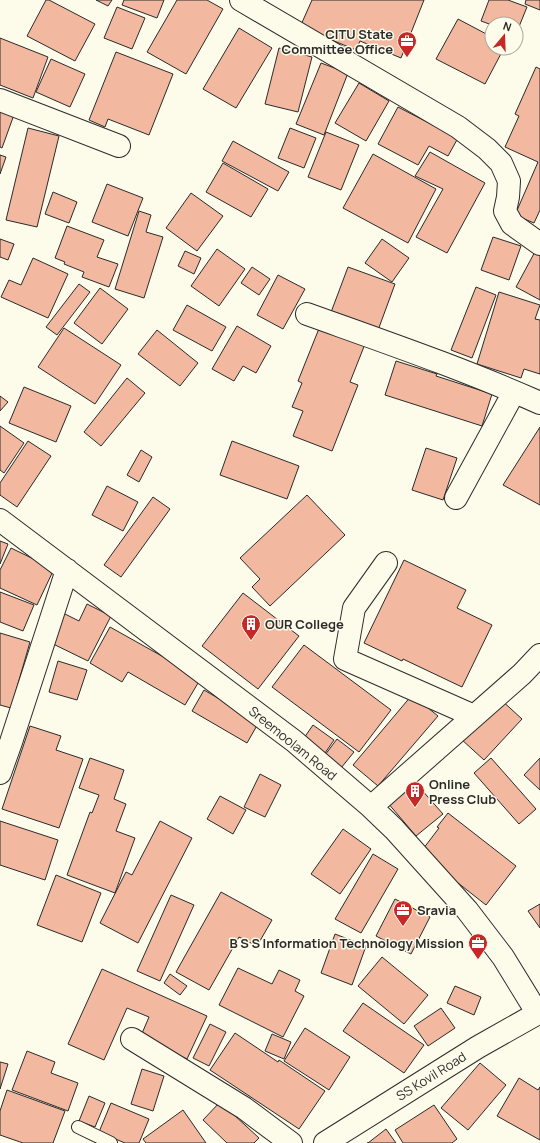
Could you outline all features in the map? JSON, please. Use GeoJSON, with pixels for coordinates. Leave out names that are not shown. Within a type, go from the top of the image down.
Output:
{"type":"FeatureCollection","features":[{"type":"Feature","properties":{"kind":"street"},"geometry":{"type":"LineString","coordinates":[[241,0],[458,127],[487,149],[502,163],[509,181],[505,211],[512,224],[540,244]]}},
{"type":"Feature","properties":{"kind":"street"},"geometry":{"type":"LineString","coordinates":[[0,100],[119,146]]}},
{"type":"Feature","properties":{"kind":"street"},"geometry":{"type":"LineString","coordinates":[[307,314],[441,363],[540,403]]}},
{"type":"Feature","properties":{"kind":"street"},"geometry":{"type":"LineString","coordinates":[[456,498],[514,392]]}},
{"type":"Feature","properties":{"kind":"street","name":"Sreemoolam Road"},"geometry":{"type":"LineString","coordinates":[[0,520],[294,742],[371,807],[394,829],[467,910],[503,957],[539,1013]]}},
{"type":"Feature","properties":{"kind":"street"},"geometry":{"type":"LineString","coordinates":[[386,563],[354,608],[345,659],[474,716]]}},
{"type":"Feature","properties":{"kind":"street"},"geometry":{"type":"LineString","coordinates":[[0,773],[67,570]]}},
{"type":"Feature","properties":{"kind":"street"},"geometry":{"type":"LineString","coordinates":[[371,807],[522,674],[540,655]]}},
{"type":"Feature","properties":{"kind":"street","name":"SS Kovil Road"},"geometry":{"type":"LineString","coordinates":[[324,1143],[478,1047],[539,1013]]}},
{"type":"Feature","properties":{"kind":"street"},"geometry":{"type":"LineString","coordinates":[[132,1039],[244,1108],[291,1143]]}},
{"type":"Feature","properties":{"kind":"lane"},"geometry":{"type":"LineString","coordinates":[[78,1126],[111,1143]]}},
{"type":"Feature","properties":{"kind":"building"},"geometry":{"type":"Polygon","coordinates":[[[46,0],[49,0],[95,24],[75,61],[27,36],[46,0]]]}},
{"type":"Feature","properties":{"kind":"building"},"geometry":{"type":"Polygon","coordinates":[[[96,0],[112,0],[108,6],[96,0]]]}},
{"type":"Feature","properties":{"kind":"building"},"geometry":{"type":"Polygon","coordinates":[[[124,0],[164,0],[157,18],[122,5],[124,0]]]}},
{"type":"Feature","properties":{"kind":"building"},"geometry":{"type":"Polygon","coordinates":[[[177,0],[207,0],[223,9],[186,74],[147,52],[177,0]]]}},
{"type":"Feature","properties":{"kind":"building"},"geometry":{"type":"Polygon","coordinates":[[[312,0],[424,0],[401,58],[360,41],[356,50],[300,27],[312,0]]]}},
{"type":"Feature","properties":{"kind":"building"},"geometry":{"type":"Polygon","coordinates":[[[489,0],[508,0],[527,7],[523,16],[484,16],[484,22],[481,21],[489,0]]]}},
{"type":"Feature","properties":{"kind":"building"},"geometry":{"type":"Polygon","coordinates":[[[526,0],[540,0],[540,10],[525,4],[526,0]]]}},
{"type":"Feature","properties":{"kind":"building"},"geometry":{"type":"Polygon","coordinates":[[[117,7],[145,18],[132,49],[104,38],[117,7]]]}},
{"type":"Feature","properties":{"kind":"building"},"geometry":{"type":"Polygon","coordinates":[[[458,19],[484,33],[484,56],[500,56],[485,84],[436,59],[458,19]]]}},
{"type":"Feature","properties":{"kind":"building"},"geometry":{"type":"Polygon","coordinates":[[[239,28],[272,48],[236,108],[203,89],[239,28]]]}},
{"type":"Feature","properties":{"kind":"building"},"geometry":{"type":"Polygon","coordinates":[[[0,38],[48,57],[33,98],[0,85],[0,38]]]}},
{"type":"Feature","properties":{"kind":"building"},"geometry":{"type":"Polygon","coordinates":[[[279,48],[312,57],[298,112],[265,104],[279,48]]]}},
{"type":"Feature","properties":{"kind":"building"},"geometry":{"type":"Polygon","coordinates":[[[116,52],[173,74],[149,135],[108,119],[105,127],[89,120],[116,52]]]}},
{"type":"Feature","properties":{"kind":"building"},"geometry":{"type":"Polygon","coordinates":[[[51,59],[85,74],[70,107],[36,92],[51,59]]]}},
{"type":"Feature","properties":{"kind":"building"},"geometry":{"type":"Polygon","coordinates":[[[321,63],[348,73],[324,135],[296,124],[321,63]]]}},
{"type":"Feature","properties":{"kind":"building"},"geometry":{"type":"Polygon","coordinates":[[[536,67],[540,69],[540,210],[534,223],[515,215],[538,162],[505,147],[519,116],[515,114],[536,67]]]}},
{"type":"Feature","properties":{"kind":"building"},"geometry":{"type":"Polygon","coordinates":[[[359,83],[389,101],[366,141],[335,123],[359,83]]]}},
{"type":"Feature","properties":{"kind":"building"},"geometry":{"type":"Polygon","coordinates":[[[0,107],[15,112],[2,148],[0,147],[0,107]]]}},
{"type":"Feature","properties":{"kind":"building"},"geometry":{"type":"Polygon","coordinates":[[[398,107],[458,138],[448,156],[429,146],[418,165],[378,144],[398,107]]]}},
{"type":"Feature","properties":{"kind":"building"},"geometry":{"type":"Polygon","coordinates":[[[28,128],[59,136],[37,227],[6,220],[28,128]]]}},
{"type":"Feature","properties":{"kind":"building"},"geometry":{"type":"Polygon","coordinates":[[[290,128],[316,138],[304,168],[278,158],[290,128]]]}},
{"type":"Feature","properties":{"kind":"building"},"geometry":{"type":"Polygon","coordinates":[[[326,132],[359,145],[341,190],[308,177],[326,132]]]}},
{"type":"Feature","properties":{"kind":"building"},"geometry":{"type":"Polygon","coordinates":[[[233,141],[289,172],[278,191],[222,161],[233,141]]]}},
{"type":"Feature","properties":{"kind":"building"},"geometry":{"type":"Polygon","coordinates":[[[430,152],[485,183],[447,253],[416,237],[443,189],[415,176],[430,152]]]}},
{"type":"Feature","properties":{"kind":"building"},"geometry":{"type":"Polygon","coordinates":[[[373,154],[436,189],[408,243],[343,208],[373,154]]]}},
{"type":"Feature","properties":{"kind":"building"},"geometry":{"type":"Polygon","coordinates":[[[0,155],[6,157],[0,174],[0,155]]]}},
{"type":"Feature","properties":{"kind":"building"},"geometry":{"type":"Polygon","coordinates":[[[223,163],[268,189],[251,217],[206,192],[223,163]]]}},
{"type":"Feature","properties":{"kind":"building"},"geometry":{"type":"Polygon","coordinates":[[[107,184],[143,198],[128,236],[92,222],[107,184]]]}},
{"type":"Feature","properties":{"kind":"building"},"geometry":{"type":"Polygon","coordinates":[[[53,192],[77,202],[69,223],[45,214],[53,192]]]}},
{"type":"Feature","properties":{"kind":"building"},"geometry":{"type":"Polygon","coordinates":[[[191,193],[223,216],[197,251],[166,228],[191,193]]]}},
{"type":"Feature","properties":{"kind":"building"},"geometry":{"type":"Polygon","coordinates":[[[139,211],[151,215],[146,232],[163,237],[144,298],[115,289],[139,211]]]}},
{"type":"Feature","properties":{"kind":"building"},"geometry":{"type":"Polygon","coordinates":[[[67,226],[104,240],[97,257],[118,264],[109,287],[82,277],[84,272],[64,264],[65,262],[55,258],[67,226]]]}},
{"type":"Feature","properties":{"kind":"building"},"geometry":{"type":"Polygon","coordinates":[[[493,237],[521,246],[509,280],[481,270],[493,237]]]}},
{"type":"Feature","properties":{"kind":"building"},"geometry":{"type":"Polygon","coordinates":[[[0,239],[14,244],[8,260],[0,257],[0,239]]]}},
{"type":"Feature","properties":{"kind":"building"},"geometry":{"type":"Polygon","coordinates":[[[382,239],[409,258],[392,282],[365,263],[382,239]]]}},
{"type":"Feature","properties":{"kind":"building"},"geometry":{"type":"Polygon","coordinates":[[[537,248],[540,250],[540,300],[516,287],[537,248]]]}},
{"type":"Feature","properties":{"kind":"building"},"geometry":{"type":"Polygon","coordinates":[[[217,249],[245,269],[219,306],[191,286],[217,249]]]}},
{"type":"Feature","properties":{"kind":"building"},"geometry":{"type":"Polygon","coordinates":[[[185,251],[201,258],[194,274],[178,266],[185,251]]]}},
{"type":"Feature","properties":{"kind":"building"},"geometry":{"type":"Polygon","coordinates":[[[33,258],[68,274],[48,318],[1,297],[9,280],[21,285],[33,258]]]}},
{"type":"Feature","properties":{"kind":"building"},"geometry":{"type":"Polygon","coordinates":[[[252,267],[270,279],[259,295],[241,283],[252,267]]]}},
{"type":"Feature","properties":{"kind":"building"},"geometry":{"type":"Polygon","coordinates":[[[348,267],[395,284],[377,333],[330,315],[348,267]]]}},
{"type":"Feature","properties":{"kind":"building"},"geometry":{"type":"Polygon","coordinates":[[[278,275],[305,289],[283,329],[257,315],[278,275]]]}},
{"type":"Feature","properties":{"kind":"building"},"geometry":{"type":"Polygon","coordinates":[[[79,284],[90,292],[57,335],[46,327],[79,284]]]}},
{"type":"Feature","properties":{"kind":"building"},"geometry":{"type":"Polygon","coordinates":[[[476,287],[496,295],[472,358],[451,350],[476,287]]]}},
{"type":"Feature","properties":{"kind":"building"},"geometry":{"type":"Polygon","coordinates":[[[100,288],[128,309],[102,344],[74,323],[100,288]]]}},
{"type":"Feature","properties":{"kind":"building"},"geometry":{"type":"Polygon","coordinates":[[[499,292],[540,305],[535,319],[540,320],[540,374],[524,369],[521,378],[477,364],[499,292]]]}},
{"type":"Feature","properties":{"kind":"building"},"geometry":{"type":"Polygon","coordinates":[[[187,305],[226,327],[212,351],[173,330],[187,305]]]}},
{"type":"Feature","properties":{"kind":"building"},"geometry":{"type":"Polygon","coordinates":[[[237,326],[271,346],[256,373],[243,366],[234,381],[212,369],[237,326]]]}},
{"type":"Feature","properties":{"kind":"building"},"geometry":{"type":"Polygon","coordinates":[[[320,326],[365,344],[350,382],[358,385],[332,451],[293,436],[303,411],[292,407],[302,383],[298,381],[320,326]]]}},
{"type":"Feature","properties":{"kind":"building"},"geometry":{"type":"Polygon","coordinates":[[[64,328],[121,365],[95,404],[38,367],[64,328]]]}},
{"type":"Feature","properties":{"kind":"building"},"geometry":{"type":"Polygon","coordinates":[[[157,330],[198,363],[180,386],[138,354],[157,330]]]}},
{"type":"Feature","properties":{"kind":"building"},"geometry":{"type":"Polygon","coordinates":[[[396,361],[492,394],[482,426],[385,395],[396,361]]]}},
{"type":"Feature","properties":{"kind":"building"},"geometry":{"type":"Polygon","coordinates":[[[127,378],[145,393],[101,446],[84,432],[127,378]]]}},
{"type":"Feature","properties":{"kind":"building"},"geometry":{"type":"Polygon","coordinates":[[[24,387],[71,406],[56,442],[9,423],[24,387]]]}},
{"type":"Feature","properties":{"kind":"building"},"geometry":{"type":"Polygon","coordinates":[[[0,396],[8,402],[0,411],[0,396]]]}},
{"type":"Feature","properties":{"kind":"building"},"geometry":{"type":"Polygon","coordinates":[[[0,426],[24,443],[4,473],[0,470],[0,426]]]}},
{"type":"Feature","properties":{"kind":"building"},"geometry":{"type":"Polygon","coordinates":[[[540,427],[540,505],[503,485],[540,427]]]}},
{"type":"Feature","properties":{"kind":"building"},"geometry":{"type":"Polygon","coordinates":[[[28,441],[51,456],[17,507],[0,495],[0,483],[28,441]]]}},
{"type":"Feature","properties":{"kind":"building"},"geometry":{"type":"Polygon","coordinates":[[[232,441],[299,466],[287,499],[220,475],[232,441]]]}},
{"type":"Feature","properties":{"kind":"building"},"geometry":{"type":"Polygon","coordinates":[[[426,448],[457,458],[443,500],[412,490],[426,448]]]}},
{"type":"Feature","properties":{"kind":"building"},"geometry":{"type":"Polygon","coordinates":[[[141,450],[152,457],[139,482],[127,475],[141,450]]]}},
{"type":"Feature","properties":{"kind":"building"},"geometry":{"type":"Polygon","coordinates":[[[107,486],[138,502],[123,531],[92,515],[107,486]]]}},
{"type":"Feature","properties":{"kind":"building"},"geometry":{"type":"Polygon","coordinates":[[[307,495],[345,535],[270,606],[252,587],[260,579],[240,558],[307,495]]]}},
{"type":"Feature","properties":{"kind":"building"},"geometry":{"type":"Polygon","coordinates":[[[153,497],[170,509],[121,577],[104,565],[153,497]]]}},
{"type":"Feature","properties":{"kind":"building"},"geometry":{"type":"Polygon","coordinates":[[[0,541],[8,544],[0,564],[0,541]]]}},
{"type":"Feature","properties":{"kind":"building"},"geometry":{"type":"Polygon","coordinates":[[[11,548],[54,569],[37,605],[0,588],[0,570],[11,548]]]}},
{"type":"Feature","properties":{"kind":"building"},"geometry":{"type":"Polygon","coordinates":[[[404,560],[466,590],[457,608],[492,625],[462,687],[403,659],[402,661],[364,643],[404,560]]]}},
{"type":"Feature","properties":{"kind":"building"},"geometry":{"type":"Polygon","coordinates":[[[0,592],[34,605],[23,631],[0,622],[0,592]]]}},
{"type":"Feature","properties":{"kind":"building","name":"OUR College"},"geometry":{"type":"Polygon","coordinates":[[[243,593],[299,636],[258,689],[202,646],[243,593]]]}},
{"type":"Feature","properties":{"kind":"building"},"geometry":{"type":"Polygon","coordinates":[[[87,604],[111,616],[88,661],[47,641],[61,612],[79,621],[87,604]]]}},
{"type":"Feature","properties":{"kind":"building"},"geometry":{"type":"Polygon","coordinates":[[[110,627],[201,678],[185,705],[128,672],[122,682],[90,663],[110,627]]]}},
{"type":"Feature","properties":{"kind":"building"},"geometry":{"type":"Polygon","coordinates":[[[0,633],[30,642],[11,708],[0,705],[0,633]]]}},
{"type":"Feature","properties":{"kind":"building"},"geometry":{"type":"Polygon","coordinates":[[[304,645],[391,710],[359,752],[272,687],[304,645]]]}},
{"type":"Feature","properties":{"kind":"building"},"geometry":{"type":"Polygon","coordinates":[[[58,661],[87,670],[77,700],[49,692],[58,661]]]}},
{"type":"Feature","properties":{"kind":"building"},"geometry":{"type":"Polygon","coordinates":[[[204,690],[259,722],[247,743],[192,711],[204,690]]]}},
{"type":"Feature","properties":{"kind":"building"},"geometry":{"type":"Polygon","coordinates":[[[412,695],[438,716],[378,786],[353,765],[412,695]]]}},
{"type":"Feature","properties":{"kind":"building"},"geometry":{"type":"Polygon","coordinates":[[[499,698],[522,719],[484,760],[461,739],[499,698]]]}},
{"type":"Feature","properties":{"kind":"building"},"geometry":{"type":"Polygon","coordinates":[[[313,725],[334,740],[325,753],[304,738],[313,725]]]}},
{"type":"Feature","properties":{"kind":"building"},"geometry":{"type":"Polygon","coordinates":[[[30,726],[61,736],[56,750],[83,759],[59,828],[2,809],[30,726]]]}},
{"type":"Feature","properties":{"kind":"building"},"geometry":{"type":"Polygon","coordinates":[[[337,739],[354,752],[341,768],[325,755],[337,739]]]}},
{"type":"Feature","properties":{"kind":"building"},"geometry":{"type":"Polygon","coordinates":[[[90,758],[124,770],[114,799],[126,804],[116,831],[135,838],[115,893],[67,875],[90,812],[92,813],[99,795],[79,788],[90,758]]]}},
{"type":"Feature","properties":{"kind":"building"},"geometry":{"type":"Polygon","coordinates":[[[491,758],[536,809],[519,824],[474,773],[491,758]]]}},
{"type":"Feature","properties":{"kind":"building"},"geometry":{"type":"Polygon","coordinates":[[[540,758],[540,790],[524,775],[540,758]]]}},
{"type":"Feature","properties":{"kind":"building"},"geometry":{"type":"Polygon","coordinates":[[[260,774],[281,785],[265,817],[244,807],[260,774]]]}},
{"type":"Feature","properties":{"kind":"building","name":"Online Press Club"},"geometry":{"type":"Polygon","coordinates":[[[413,780],[443,814],[416,836],[387,802],[413,780]]]}},
{"type":"Feature","properties":{"kind":"building"},"geometry":{"type":"Polygon","coordinates":[[[220,796],[246,810],[233,834],[207,819],[220,796]]]}},
{"type":"Feature","properties":{"kind":"building"},"geometry":{"type":"Polygon","coordinates":[[[448,813],[516,866],[486,905],[420,853],[439,828],[437,827],[448,813]]]}},
{"type":"Feature","properties":{"kind":"building"},"geometry":{"type":"Polygon","coordinates":[[[0,821],[58,840],[45,880],[0,865],[0,821]]]}},
{"type":"Feature","properties":{"kind":"building"},"geometry":{"type":"Polygon","coordinates":[[[160,821],[192,838],[138,943],[100,923],[126,872],[132,875],[160,821]]]}},
{"type":"Feature","properties":{"kind":"building"},"geometry":{"type":"Polygon","coordinates":[[[343,829],[371,849],[340,894],[311,874],[343,829]]]}},
{"type":"Feature","properties":{"kind":"building"},"geometry":{"type":"Polygon","coordinates":[[[373,854],[398,869],[361,933],[335,919],[373,854]]]}},
{"type":"Feature","properties":{"kind":"building"},"geometry":{"type":"Polygon","coordinates":[[[56,875],[101,893],[82,942],[37,925],[56,875]]]}},
{"type":"Feature","properties":{"kind":"building"},"geometry":{"type":"Polygon","coordinates":[[[221,892],[272,920],[257,946],[239,937],[209,990],[176,972],[221,892]]]}},
{"type":"Feature","properties":{"kind":"building"},"geometry":{"type":"Polygon","coordinates":[[[171,895],[194,905],[160,981],[137,971],[171,895]]]}},
{"type":"Feature","properties":{"kind":"building","name":"Sravia"},"geometry":{"type":"Polygon","coordinates":[[[395,899],[430,917],[411,954],[376,936],[395,899]]]}},
{"type":"Feature","properties":{"kind":"building"},"geometry":{"type":"Polygon","coordinates":[[[540,904],[540,928],[528,911],[540,904]]]}},
{"type":"Feature","properties":{"kind":"building"},"geometry":{"type":"Polygon","coordinates":[[[335,934],[366,946],[352,985],[321,973],[335,934]]]}},
{"type":"Feature","properties":{"kind":"building"},"geometry":{"type":"Polygon","coordinates":[[[382,957],[428,995],[404,1024],[358,986],[382,957]]]}},
{"type":"Feature","properties":{"kind":"building"},"geometry":{"type":"Polygon","coordinates":[[[238,968],[272,984],[279,970],[300,980],[295,991],[304,996],[283,1037],[219,1005],[238,968]]]}},
{"type":"Feature","properties":{"kind":"building"},"geometry":{"type":"Polygon","coordinates":[[[102,969],[207,1016],[187,1059],[140,1038],[149,1017],[127,1008],[104,1060],[68,1044],[102,969]]]}},
{"type":"Feature","properties":{"kind":"building"},"geometry":{"type":"Polygon","coordinates":[[[170,974],[187,986],[180,995],[164,983],[170,974]]]}},
{"type":"Feature","properties":{"kind":"building"},"geometry":{"type":"Polygon","coordinates":[[[455,986],[481,997],[474,1015],[447,1003],[455,986]]]}},
{"type":"Feature","properties":{"kind":"building"},"geometry":{"type":"Polygon","coordinates":[[[363,1003],[424,1045],[404,1073],[343,1031],[363,1003]]]}},
{"type":"Feature","properties":{"kind":"building"},"geometry":{"type":"Polygon","coordinates":[[[441,1008],[455,1028],[428,1046],[414,1026],[441,1008]]]}},
{"type":"Feature","properties":{"kind":"building"},"geometry":{"type":"Polygon","coordinates":[[[210,1024],[226,1032],[209,1066],[193,1058],[210,1024]]]}},
{"type":"Feature","properties":{"kind":"building"},"geometry":{"type":"Polygon","coordinates":[[[305,1028],[350,1057],[329,1090],[284,1061],[305,1028]]]}},
{"type":"Feature","properties":{"kind":"building"},"geometry":{"type":"Polygon","coordinates":[[[235,1033],[325,1091],[299,1129],[210,1070],[235,1033]]]}},
{"type":"Feature","properties":{"kind":"building"},"geometry":{"type":"Polygon","coordinates":[[[272,1034],[291,1042],[284,1059],[265,1051],[272,1034]]]}},
{"type":"Feature","properties":{"kind":"building"},"geometry":{"type":"Polygon","coordinates":[[[27,1051],[55,1062],[51,1073],[78,1083],[68,1111],[12,1090],[27,1051]]]}},
{"type":"Feature","properties":{"kind":"building"},"geometry":{"type":"Polygon","coordinates":[[[0,1062],[8,1064],[0,1089],[0,1062]]]}},
{"type":"Feature","properties":{"kind":"building"},"geometry":{"type":"Polygon","coordinates":[[[480,1063],[506,1085],[468,1130],[441,1108],[480,1063]]]}},
{"type":"Feature","properties":{"kind":"building"},"geometry":{"type":"Polygon","coordinates":[[[142,1069],[164,1076],[153,1111],[131,1104],[142,1069]]]}},
{"type":"Feature","properties":{"kind":"building"},"geometry":{"type":"Polygon","coordinates":[[[519,1078],[538,1090],[540,1087],[540,1140],[497,1116],[519,1078]]]}},
{"type":"Feature","properties":{"kind":"building"},"geometry":{"type":"Polygon","coordinates":[[[7,1090],[65,1111],[53,1143],[23,1143],[0,1135],[0,1111],[7,1090]]]}},
{"type":"Feature","properties":{"kind":"building"},"geometry":{"type":"Polygon","coordinates":[[[89,1096],[105,1103],[95,1127],[79,1121],[89,1096]]]}},
{"type":"Feature","properties":{"kind":"building"},"geometry":{"type":"Polygon","coordinates":[[[220,1102],[259,1138],[254,1143],[227,1143],[203,1120],[220,1102]]]}},
{"type":"Feature","properties":{"kind":"building"},"geometry":{"type":"Polygon","coordinates":[[[111,1103],[149,1119],[139,1143],[125,1143],[99,1132],[111,1103]]]}},
{"type":"Feature","properties":{"kind":"building"},"geometry":{"type":"Polygon","coordinates":[[[434,1105],[457,1139],[452,1143],[403,1143],[395,1130],[434,1105]]]}},
{"type":"Feature","properties":{"kind":"building"},"geometry":{"type":"Polygon","coordinates":[[[183,1110],[206,1143],[146,1143],[143,1139],[183,1110]]]}},
{"type":"Feature","properties":{"kind":"building"},"geometry":{"type":"Polygon","coordinates":[[[386,1129],[396,1143],[368,1143],[386,1129]]]}},
{"type":"Feature","properties":{"kind":"place","name":"CITU State Committee Office"},"geometry":{"type":"Point","coordinates":[407,58]}},
{"type":"Feature","properties":{"kind":"place","name":"OUR College"},"geometry":{"type":"Point","coordinates":[251,641]}},
{"type":"Feature","properties":{"kind":"place","name":"Online Press Club"},"geometry":{"type":"Point","coordinates":[415,808]}},
{"type":"Feature","properties":{"kind":"place","name":"Sravia"},"geometry":{"type":"Point","coordinates":[403,927]}},
{"type":"Feature","properties":{"kind":"place","name":"B S S Information Technology Mission"},"geometry":{"type":"Point","coordinates":[478,960]}}]}
